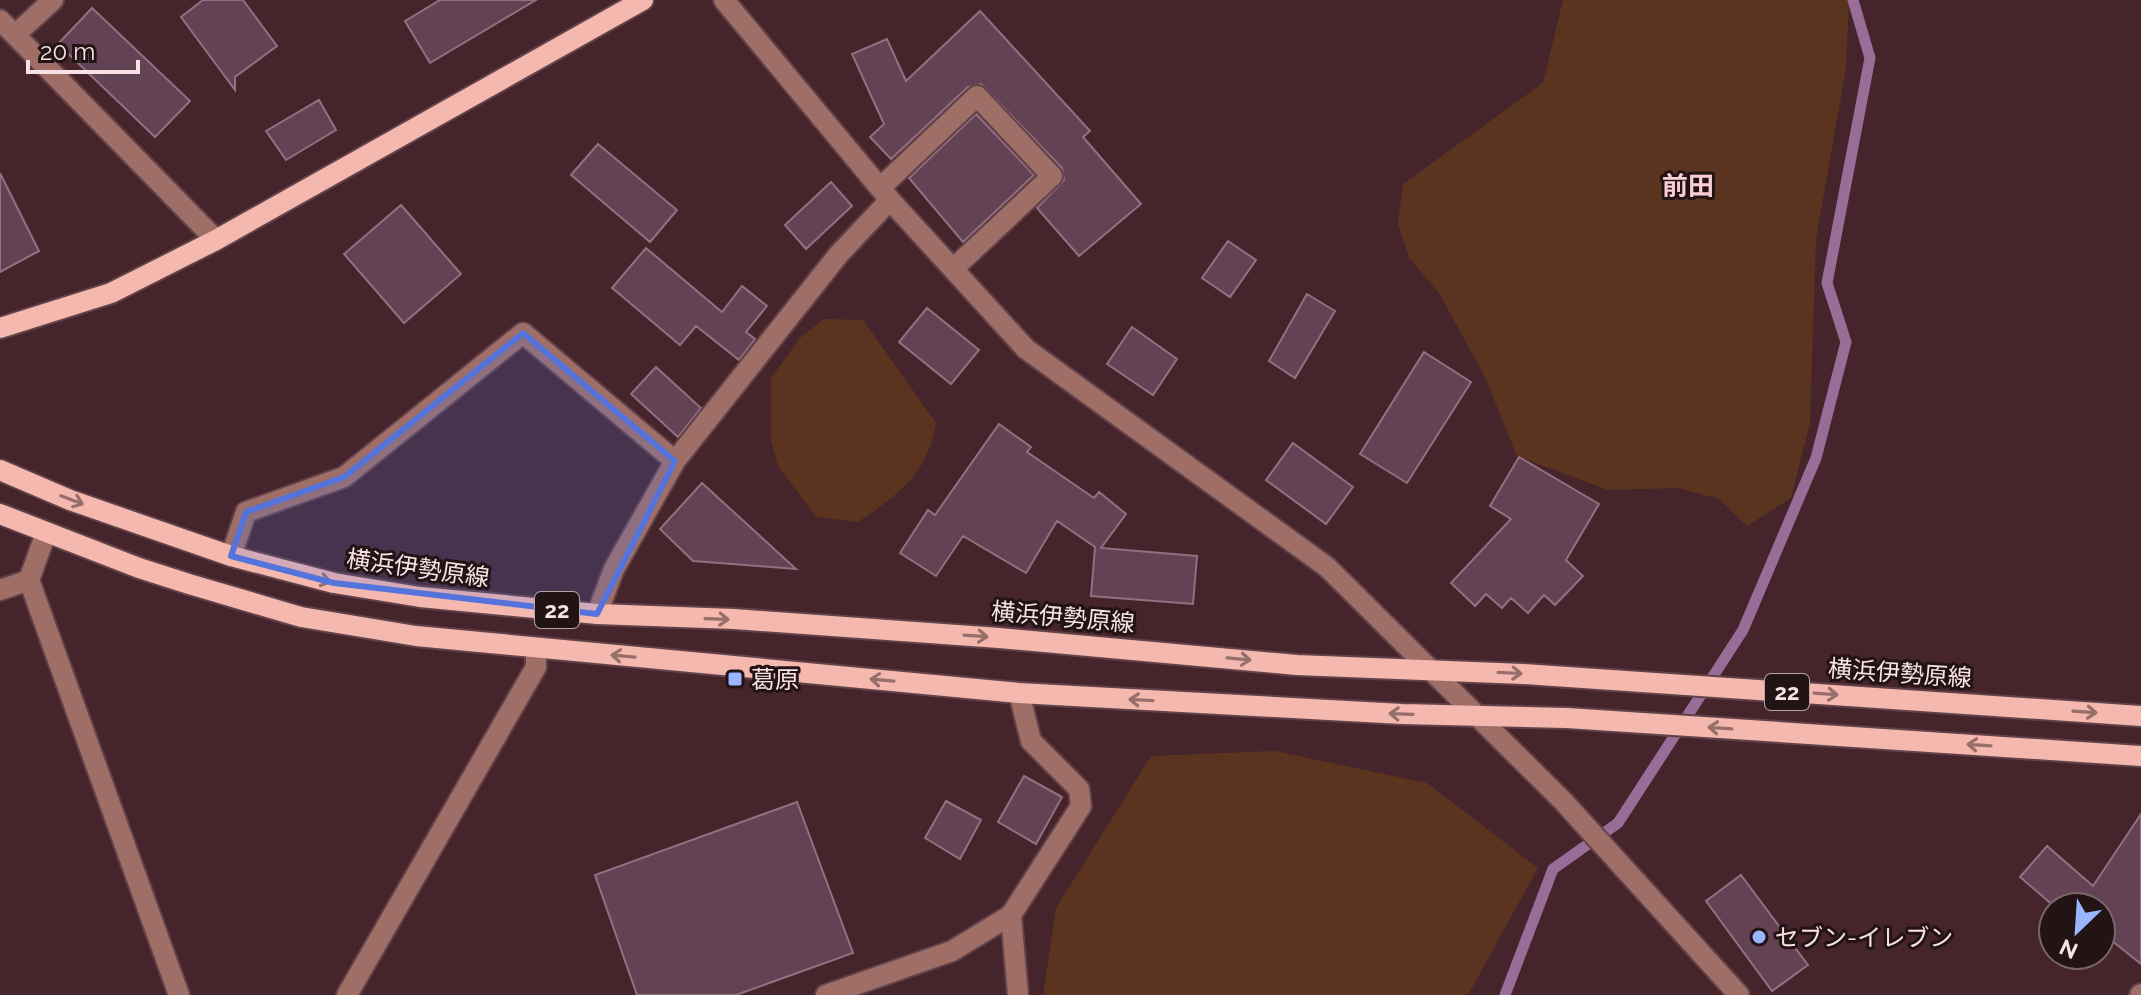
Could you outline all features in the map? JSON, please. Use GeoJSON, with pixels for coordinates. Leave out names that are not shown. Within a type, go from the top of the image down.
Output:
{"type":"FeatureCollection","features":[{"type":"Feature","properties":{"kind":"main road"},"geometry":{"type":"LineString","coordinates":[[0,328],[111,293],[216,240],[643,0]]}},
{"type":"Feature","properties":{"kind":"main road","name":"横浜伊勢原線"},"geometry":{"type":"LineString","coordinates":[[0,470],[70,500],[231,556],[334,583],[420,597],[597,614],[734,619],[999,638],[1297,665],[1433,670],[2141,716]]}},
{"type":"Feature","properties":{"kind":"main road","name":"22"},"geometry":{"type":"LineString","coordinates":[[0,514],[139,568],[301,617],[416,636],[1019,693],[1479,715],[2141,756]]}},
{"type":"Feature","properties":{"kind":"street"},"geometry":{"type":"LineString","coordinates":[[53,0],[7,27],[216,240]]}},
{"type":"Feature","properties":{"kind":"street"},"geometry":{"type":"LineString","coordinates":[[724,0],[885,194],[1026,349],[1327,567],[1563,801],[1739,995]]}},
{"type":"Feature","properties":{"kind":"street"},"geometry":{"type":"LineString","coordinates":[[597,614],[614,569],[675,461],[885,194],[977,96],[1052,176],[953,269]]}},
{"type":"Feature","properties":{"kind":"street"},"geometry":{"type":"LineString","coordinates":[[231,556],[246,512],[344,477],[523,333],[675,461]]}},
{"type":"Feature","properties":{"kind":"street"},"geometry":{"type":"LineString","coordinates":[[46,533],[29,580],[179,995]]}},
{"type":"Feature","properties":{"kind":"street"},"geometry":{"type":"LineString","coordinates":[[0,590],[29,580]]}},
{"type":"Feature","properties":{"kind":"street"},"geometry":{"type":"LineString","coordinates":[[347,995],[536,667],[536,648]]}},
{"type":"Feature","properties":{"kind":"street"},"geometry":{"type":"LineString","coordinates":[[826,995],[952,951],[1011,915],[1081,806],[1079,789],[1031,741],[1019,693]]}},
{"type":"Feature","properties":{"kind":"street"},"geometry":{"type":"LineString","coordinates":[[1011,915],[1018,995]]}},
{"type":"Feature","properties":{"kind":"highlighted area"},"geometry":{"type":"Polygon","coordinates":[[[523,333],[675,461],[597,614],[334,583],[231,556],[246,512],[344,477],[523,333]]]}},
{"type":"Feature","properties":{"kind":"shaded area"},"geometry":{"type":"Polygon","coordinates":[[[1563,0],[1849,0],[1846,68],[1816,239],[1810,423],[1791,498],[1747,526],[1719,499],[1679,488],[1608,490],[1517,456],[1485,377],[1439,293],[1409,258],[1398,224],[1403,184],[1543,83],[1563,0]]]}},
{"type":"Feature","properties":{"kind":"shaded area"},"geometry":{"type":"Polygon","coordinates":[[[824,319],[863,320],[936,423],[926,456],[909,482],[858,522],[816,517],[778,466],[771,441],[771,378],[800,338],[824,319]]]}},
{"type":"Feature","properties":{"kind":"shaded area"},"geometry":{"type":"Polygon","coordinates":[[[1275,751],[1427,783],[1538,868],[1468,995],[1043,995],[1056,908],[1151,756],[1275,751]]]}},
{"type":"Feature","properties":{"kind":"building"},"geometry":{"type":"Polygon","coordinates":[[[203,0],[243,0],[277,46],[235,77],[235,90],[181,17],[203,0]]]}},
{"type":"Feature","properties":{"kind":"building"},"geometry":{"type":"Polygon","coordinates":[[[440,0],[536,0],[430,63],[405,21],[440,0]]]}},
{"type":"Feature","properties":{"kind":"building"},"geometry":{"type":"Polygon","coordinates":[[[92,8],[190,101],[155,137],[58,44],[92,8]]]}},
{"type":"Feature","properties":{"kind":"building"},"geometry":{"type":"Polygon","coordinates":[[[980,11],[1090,131],[1083,137],[1141,204],[1079,256],[1037,208],[1064,180],[1062,168],[981,84],[968,87],[891,159],[870,137],[884,124],[852,54],[887,39],[906,81],[980,11]]]}},
{"type":"Feature","properties":{"kind":"building"},"geometry":{"type":"Polygon","coordinates":[[[319,100],[336,130],[286,160],[266,131],[319,100]]]}},
{"type":"Feature","properties":{"kind":"building"},"geometry":{"type":"Polygon","coordinates":[[[976,114],[1034,175],[963,242],[909,178],[976,114]]]}},
{"type":"Feature","properties":{"kind":"building"},"geometry":{"type":"Polygon","coordinates":[[[598,144],[677,210],[650,242],[571,175],[598,144]]]}},
{"type":"Feature","properties":{"kind":"building"},"geometry":{"type":"Polygon","coordinates":[[[0,173],[39,251],[0,272],[0,173]]]}},
{"type":"Feature","properties":{"kind":"building"},"geometry":{"type":"Polygon","coordinates":[[[831,182],[852,206],[806,249],[785,225],[831,182]]]}},
{"type":"Feature","properties":{"kind":"building"},"geometry":{"type":"Polygon","coordinates":[[[401,205],[461,274],[404,323],[344,254],[401,205]]]}},
{"type":"Feature","properties":{"kind":"building"},"geometry":{"type":"Polygon","coordinates":[[[1228,241],[1256,260],[1230,297],[1202,278],[1228,241]]]}},
{"type":"Feature","properties":{"kind":"building"},"geometry":{"type":"Polygon","coordinates":[[[646,248],[722,312],[742,286],[767,306],[746,332],[755,339],[739,360],[696,326],[680,345],[612,288],[646,248]]]}},
{"type":"Feature","properties":{"kind":"building"},"geometry":{"type":"Polygon","coordinates":[[[1307,294],[1335,311],[1295,378],[1269,361],[1307,294]]]}},
{"type":"Feature","properties":{"kind":"building"},"geometry":{"type":"Polygon","coordinates":[[[927,308],[979,350],[951,384],[899,342],[927,308]]]}},
{"type":"Feature","properties":{"kind":"building"},"geometry":{"type":"Polygon","coordinates":[[[1132,327],[1177,359],[1153,395],[1107,364],[1132,327]]]}},
{"type":"Feature","properties":{"kind":"building"},"geometry":{"type":"Polygon","coordinates":[[[1424,352],[1471,382],[1407,483],[1360,454],[1424,352]]]}},
{"type":"Feature","properties":{"kind":"building"},"geometry":{"type":"Polygon","coordinates":[[[656,367],[701,408],[678,437],[631,394],[656,367]]]}},
{"type":"Feature","properties":{"kind":"building"},"geometry":{"type":"Polygon","coordinates":[[[999,424],[1031,447],[1027,452],[1094,498],[1099,492],[1126,514],[1101,548],[1197,556],[1193,604],[1091,596],[1095,547],[1057,521],[1026,573],[963,536],[936,576],[900,553],[928,510],[935,515],[999,424]]]}},
{"type":"Feature","properties":{"kind":"building"},"geometry":{"type":"Polygon","coordinates":[[[1293,443],[1353,487],[1326,524],[1266,480],[1293,443]]]}},
{"type":"Feature","properties":{"kind":"building"},"geometry":{"type":"Polygon","coordinates":[[[1519,457],[1599,504],[1566,560],[1583,576],[1555,605],[1544,595],[1528,613],[1511,598],[1502,608],[1486,594],[1475,606],[1451,583],[1511,519],[1490,506],[1519,457]]]}},
{"type":"Feature","properties":{"kind":"building"},"geometry":{"type":"Polygon","coordinates":[[[702,483],[796,569],[693,561],[660,529],[702,483]]]}},
{"type":"Feature","properties":{"kind":"building"},"geometry":{"type":"Polygon","coordinates":[[[1024,776],[1062,797],[1036,844],[998,822],[1024,776]]]}},
{"type":"Feature","properties":{"kind":"building"},"geometry":{"type":"Polygon","coordinates":[[[946,801],[981,820],[960,859],[925,838],[946,801]]]}},
{"type":"Feature","properties":{"kind":"building"},"geometry":{"type":"Polygon","coordinates":[[[797,802],[853,953],[736,995],[637,995],[595,875],[797,802]]]}},
{"type":"Feature","properties":{"kind":"building"},"geometry":{"type":"Polygon","coordinates":[[[2141,814],[2141,964],[2117,945],[2117,891],[2037,892],[2020,877],[2047,846],[2093,886],[2141,814]]]}},
{"type":"Feature","properties":{"kind":"building"},"geometry":{"type":"Polygon","coordinates":[[[1741,875],[1808,965],[1772,991],[1706,901],[1741,875]]]}},
{"type":"Feature","properties":{"kind":"waterway"},"geometry":{"type":"LineString","coordinates":[[1505,995],[1553,869],[1618,823],[1743,630],[1816,458],[1846,342],[1827,283],[1870,58],[1853,0]]}},
{"type":"Feature","properties":{"kind":"place","name":"葛原"},"geometry":{"type":"Point","coordinates":[735,679]}},
{"type":"Feature","properties":{"kind":"place","name":"セブン-イレブン"},"geometry":{"type":"Point","coordinates":[1759,937]}},
{"type":"Feature","properties":{"kind":"district","name":"前田"},"geometry":{"type":"Point","coordinates":[1688,186]}}]}
